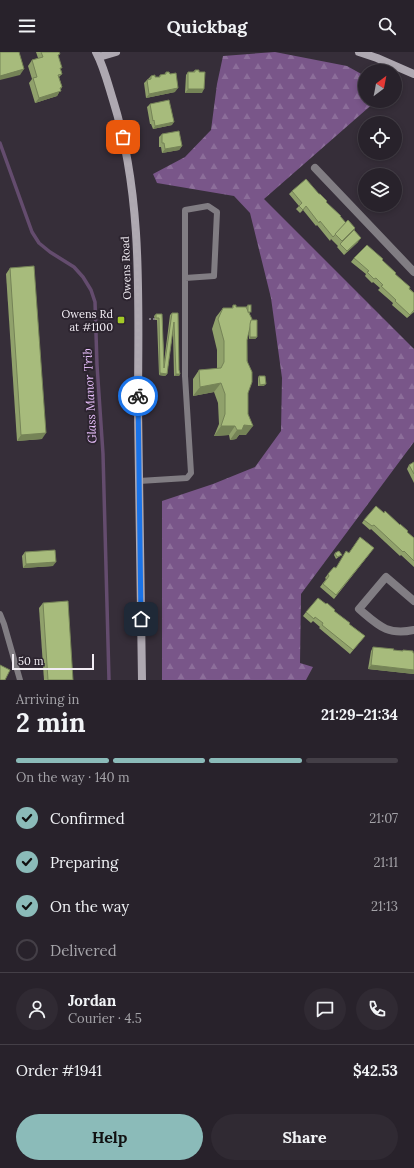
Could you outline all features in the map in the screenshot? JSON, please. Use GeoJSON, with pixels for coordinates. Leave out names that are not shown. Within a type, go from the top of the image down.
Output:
{"type":"FeatureCollection","features":[{"type":"Feature","properties":{"kind":"street"},"geometry":{"type":"LineString","coordinates":[[97,54],[116,52]]}},
{"type":"Feature","properties":{"kind":"street"},"geometry":{"type":"LineString","coordinates":[[359,52],[414,74]]}},
{"type":"Feature","properties":{"kind":"street","name":"Owens Road"},"geometry":{"type":"LineString","coordinates":[[97,54],[120,123],[129,165],[135,229],[138,298],[142,680]]}},
{"type":"Feature","properties":{"kind":"street"},"geometry":{"type":"LineString","coordinates":[[315,168],[414,272]]}},
{"type":"Feature","properties":{"kind":"street"},"geometry":{"type":"LineString","coordinates":[[414,601],[386,577],[359,609],[383,629],[403,633],[414,630]]}},
{"type":"Feature","properties":{"kind":"lane"},"geometry":{"type":"LineString","coordinates":[[139,481],[187,478],[191,473],[185,376],[185,278],[185,210],[208,206],[217,212],[214,276],[185,278]]}},
{"type":"Feature","properties":{"kind":"lane"},"geometry":{"type":"LineString","coordinates":[[0,614],[20,680]]}},
{"type":"Feature","properties":{"kind":"path"},"geometry":{"type":"LineString","coordinates":[[149,319],[155,318]]}},
{"type":"Feature","properties":{"kind":"green space"},"geometry":{"type":"Polygon","coordinates":[[[275,52],[347,66],[358,72],[358,108],[368,108],[264,199],[414,349],[414,442],[301,594],[300,663],[313,667],[306,680],[162,680],[162,501],[213,484],[255,467],[281,431],[282,378],[271,298],[250,213],[234,196],[157,183],[153,174],[185,157],[211,130],[217,84],[223,56],[275,52]]]}},
{"type":"Feature","properties":{"kind":"building"},"geometry":{"type":"Polygon","coordinates":[[[0,52],[19,52],[24,69],[0,76],[0,52]]]}},
{"type":"Feature","properties":{"kind":"building"},"geometry":{"type":"Polygon","coordinates":[[[41,52],[59,52],[60,54],[58,55],[62,68],[60,68],[62,74],[58,75],[62,87],[60,88],[61,91],[39,98],[33,78],[37,77],[32,60],[43,57],[41,52]]]}},
{"type":"Feature","properties":{"kind":"building"},"geometry":{"type":"Polygon","coordinates":[[[195,70],[205,72],[204,89],[188,89],[188,72],[195,72],[195,70]]]}},
{"type":"Feature","properties":{"kind":"building"},"geometry":{"type":"Polygon","coordinates":[[[166,72],[169,72],[170,74],[176,73],[178,88],[149,94],[147,80],[151,79],[151,76],[155,75],[155,77],[160,77],[160,75],[166,74],[166,72]]]}},
{"type":"Feature","properties":{"kind":"building"},"geometry":{"type":"Polygon","coordinates":[[[169,100],[174,122],[155,126],[150,104],[169,100]]]}},
{"type":"Feature","properties":{"kind":"building"},"geometry":{"type":"Polygon","coordinates":[[[179,131],[182,146],[165,149],[164,143],[162,143],[162,134],[179,131]]]}},
{"type":"Feature","properties":{"kind":"building"},"geometry":{"type":"Polygon","coordinates":[[[306,179],[346,223],[333,237],[320,221],[319,223],[306,206],[303,210],[299,206],[302,203],[292,191],[306,179]]]}},
{"type":"Feature","properties":{"kind":"building"},"geometry":{"type":"Polygon","coordinates":[[[348,220],[355,228],[342,241],[335,234],[348,220]]]}},
{"type":"Feature","properties":{"kind":"building"},"geometry":{"type":"Polygon","coordinates":[[[354,230],[361,238],[347,251],[340,244],[354,230]]]}},
{"type":"Feature","properties":{"kind":"building"},"geometry":{"type":"Polygon","coordinates":[[[367,245],[383,259],[382,260],[410,287],[409,289],[414,293],[414,310],[410,315],[381,286],[383,285],[376,278],[374,279],[367,272],[369,271],[354,258],[367,245]]]}},
{"type":"Feature","properties":{"kind":"building"},"geometry":{"type":"Polygon","coordinates":[[[34,266],[46,433],[21,435],[10,268],[34,266]]]}},
{"type":"Feature","properties":{"kind":"building"},"geometry":{"type":"Polygon","coordinates":[[[233,305],[236,305],[236,307],[246,307],[252,319],[247,340],[247,361],[252,372],[252,382],[248,393],[248,414],[253,426],[244,425],[242,430],[237,430],[235,426],[221,426],[225,414],[225,394],[221,383],[200,387],[199,370],[221,368],[224,362],[224,341],[218,319],[223,308],[233,308],[233,305]]]}},
{"type":"Feature","properties":{"kind":"building"},"geometry":{"type":"Polygon","coordinates":[[[248,305],[251,305],[251,312],[248,312],[248,305]]]}},
{"type":"Feature","properties":{"kind":"building"},"geometry":{"type":"Polygon","coordinates":[[[172,313],[178,313],[180,374],[176,374],[174,322],[167,374],[160,373],[159,318],[156,318],[156,314],[162,314],[164,368],[172,313]]]}},
{"type":"Feature","properties":{"kind":"building"},"geometry":{"type":"Polygon","coordinates":[[[251,320],[257,320],[257,337],[250,337],[251,320]]]}},
{"type":"Feature","properties":{"kind":"building"},"geometry":{"type":"Polygon","coordinates":[[[259,376],[265,376],[266,384],[260,385],[259,376]]]}},
{"type":"Feature","properties":{"kind":"building"},"geometry":{"type":"Polygon","coordinates":[[[414,462],[414,474],[409,465],[414,462]]]}},
{"type":"Feature","properties":{"kind":"building"},"geometry":{"type":"Polygon","coordinates":[[[376,506],[384,513],[385,511],[414,538],[414,561],[374,525],[372,526],[364,520],[376,506]]]}},
{"type":"Feature","properties":{"kind":"building"},"geometry":{"type":"Polygon","coordinates":[[[360,537],[374,548],[336,595],[323,584],[329,576],[328,574],[334,567],[336,568],[346,551],[349,553],[360,537]]]}},
{"type":"Feature","properties":{"kind":"building"},"geometry":{"type":"Polygon","coordinates":[[[55,550],[56,562],[26,564],[25,552],[55,550]]]}},
{"type":"Feature","properties":{"kind":"building"},"geometry":{"type":"Polygon","coordinates":[[[339,551],[342,555],[337,557],[335,553],[339,551]]]}},
{"type":"Feature","properties":{"kind":"building"},"geometry":{"type":"Polygon","coordinates":[[[318,598],[326,604],[327,603],[335,610],[334,611],[365,636],[353,650],[322,625],[323,623],[315,617],[314,619],[306,612],[318,598]]]}},
{"type":"Feature","properties":{"kind":"building"},"geometry":{"type":"Polygon","coordinates":[[[68,601],[73,680],[48,680],[43,603],[68,601]]]}},
{"type":"Feature","properties":{"kind":"building"},"geometry":{"type":"Polygon","coordinates":[[[373,647],[413,651],[414,670],[371,665],[373,647]]]}},
{"type":"Feature","properties":{"kind":"building"},"geometry":{"type":"Polygon","coordinates":[[[0,665],[10,670],[5,680],[0,680],[0,665]]]}},
{"type":"Feature","properties":{"kind":"waterway","name":"Glass Manor Trib"},"geometry":{"type":"LineString","coordinates":[[0,143],[32,232],[39,243],[50,252],[74,267],[83,277],[91,290],[95,302],[97,365],[103,454],[109,680]]}},
{"type":"Feature","properties":{"kind":"way so far"},"geometry":{"type":"LineString","coordinates":[[123,137],[129,165],[137,260],[138,396]]}},
{"type":"Feature","properties":{"kind":"place","name":"Owens Rd at #1100"},"geometry":{"type":"Point","coordinates":[121,320]}},
{"type":"Feature","properties":{"kind":"route"},"geometry":{"type":"LineString","coordinates":[[138,396],[141,619]]}}]}
